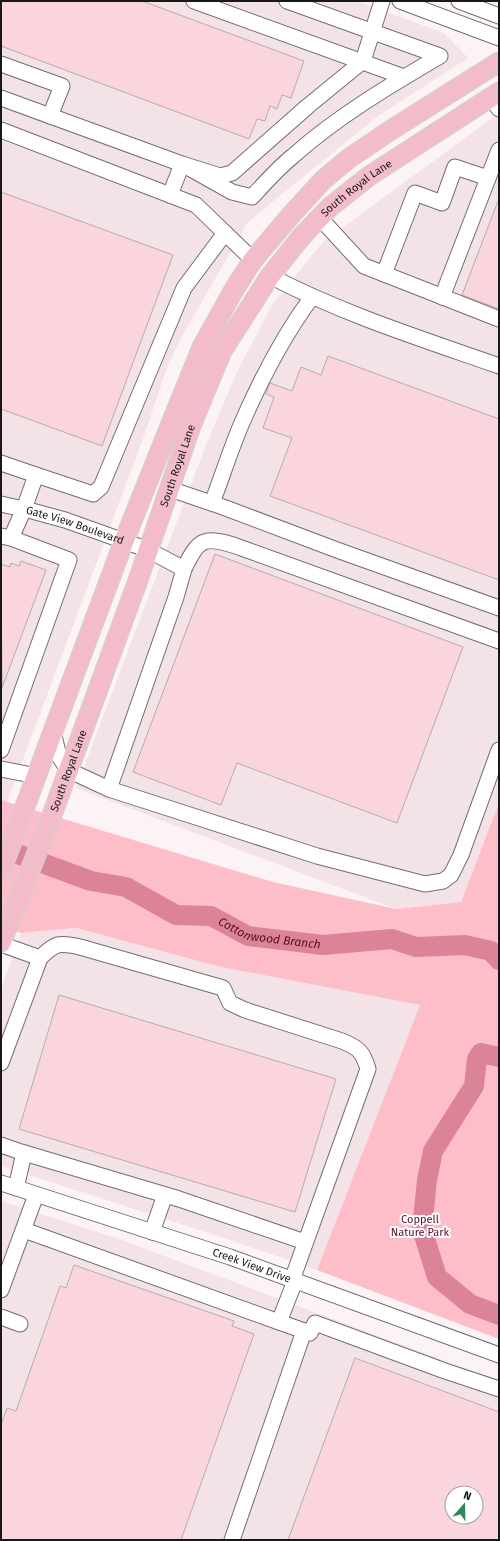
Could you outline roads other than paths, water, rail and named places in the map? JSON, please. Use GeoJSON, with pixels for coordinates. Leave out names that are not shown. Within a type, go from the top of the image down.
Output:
{"type":"FeatureCollection","features":[{"type":"Feature","properties":{"kind":"main road","name":"South Royal Lane"},"geometry":{"type":"LineString","coordinates":[[1,871],[124,541],[202,347],[235,288],[253,260],[323,180],[348,159],[391,130],[499,62]]}},
{"type":"Feature","properties":{"kind":"main road","name":"South Royal Lane"},"geometry":{"type":"LineString","coordinates":[[1,943],[52,815],[137,583],[191,426],[222,351],[270,276],[302,236],[330,207],[369,176],[496,99]]}},
{"type":"Feature","properties":{"kind":"main road"},"geometry":{"type":"LineString","coordinates":[[253,260],[270,276]]}},
{"type":"Feature","properties":{"kind":"street"},"geometry":{"type":"LineString","coordinates":[[194,1],[404,77]]}},
{"type":"Feature","properties":{"kind":"street"},"geometry":{"type":"LineString","coordinates":[[182,164],[232,192],[252,197],[292,156],[338,120],[379,92],[440,56],[286,1]]}},
{"type":"Feature","properties":{"kind":"street"},"geometry":{"type":"LineString","coordinates":[[1,98],[182,164],[220,176],[232,173],[308,106],[363,61],[382,1]]}},
{"type":"Feature","properties":{"kind":"street"},"geometry":{"type":"LineString","coordinates":[[400,1],[499,38]]}},
{"type":"Feature","properties":{"kind":"street"},"geometry":{"type":"LineString","coordinates":[[459,1],[499,16]]}},
{"type":"Feature","properties":{"kind":"street"},"geometry":{"type":"LineString","coordinates":[[1,64],[62,86],[50,116]]}},
{"type":"Feature","properties":{"kind":"street"},"geometry":{"type":"LineString","coordinates":[[1,130],[196,205],[253,260]]}},
{"type":"Feature","properties":{"kind":"street"},"geometry":{"type":"LineString","coordinates":[[442,297],[499,150]]}},
{"type":"Feature","properties":{"kind":"street"},"geometry":{"type":"LineString","coordinates":[[170,195],[182,164]]}},
{"type":"Feature","properties":{"kind":"street"},"geometry":{"type":"LineString","coordinates":[[384,274],[415,193],[442,203],[455,167],[488,178]]}},
{"type":"Feature","properties":{"kind":"street"},"geometry":{"type":"LineString","coordinates":[[320,218],[364,266],[499,319]]}},
{"type":"Feature","properties":{"kind":"street"},"geometry":{"type":"LineString","coordinates":[[1,463],[93,494],[101,487],[184,288],[225,233]]}},
{"type":"Feature","properties":{"kind":"street"},"geometry":{"type":"LineString","coordinates":[[270,276],[312,296],[397,330],[499,366]]}},
{"type":"Feature","properties":{"kind":"street"},"geometry":{"type":"LineString","coordinates":[[212,503],[241,426],[270,364],[312,296]]}},
{"type":"Feature","properties":{"kind":"street"},"geometry":{"type":"LineString","coordinates":[[1,750],[69,560],[6,537],[24,509],[36,475]]}},
{"type":"Feature","properties":{"kind":"street"},"geometry":{"type":"LineString","coordinates":[[170,489],[499,608]]}},
{"type":"Feature","properties":{"kind":"street","name":"Gate View Boulevard"},"geometry":{"type":"LineString","coordinates":[[1,504],[65,520],[148,550],[184,569]]}},
{"type":"Feature","properties":{"kind":"street"},"geometry":{"type":"LineString","coordinates":[[109,789],[176,598],[184,569],[194,551],[203,542],[214,540],[250,551],[499,640]]}},
{"type":"Feature","properties":{"kind":"street"},"geometry":{"type":"LineString","coordinates":[[53,732],[59,756],[68,770],[109,789],[316,856],[425,884],[443,881],[451,875],[461,854],[499,750]]}},
{"type":"Feature","properties":{"kind":"street"},"geometry":{"type":"LineString","coordinates":[[1,769],[5,769],[34,784]]}},
{"type":"Feature","properties":{"kind":"street"},"geometry":{"type":"LineString","coordinates":[[1,943],[40,958]]}},
{"type":"Feature","properties":{"kind":"street"},"geometry":{"type":"LineString","coordinates":[[1,1063],[40,958],[51,947],[64,943],[223,988],[230,1004],[342,1040],[356,1047],[364,1056],[368,1069],[305,1242],[294,1281],[279,1322]]}},
{"type":"Feature","properties":{"kind":"street"},"geometry":{"type":"LineString","coordinates":[[1,1145],[165,1195],[305,1242]]}},
{"type":"Feature","properties":{"kind":"street"},"geometry":{"type":"LineString","coordinates":[[16,1188],[24,1153]]}},
{"type":"Feature","properties":{"kind":"street","name":"Creek View Drive"},"geometry":{"type":"LineString","coordinates":[[1,1183],[152,1232],[294,1281],[499,1355]]}},
{"type":"Feature","properties":{"kind":"street"},"geometry":{"type":"LineString","coordinates":[[1,1290],[36,1195]]}},
{"type":"Feature","properties":{"kind":"street"},"geometry":{"type":"LineString","coordinates":[[152,1232],[165,1195]]}},
{"type":"Feature","properties":{"kind":"street"},"geometry":{"type":"LineString","coordinates":[[24,1230],[304,1331],[310,1333],[314,1323],[499,1389]]}},
{"type":"Feature","properties":{"kind":"street"},"geometry":{"type":"LineString","coordinates":[[1,1317],[20,1324]]}},
{"type":"Feature","properties":{"kind":"street"},"geometry":{"type":"LineString","coordinates":[[232,1540],[304,1331]]}},
{"type":"Feature","properties":{"kind":"waterway","name":"Cottonwood Branch"},"geometry":{"type":"LineString","coordinates":[[1,848],[91,881],[126,887],[176,915],[211,916],[248,936],[323,945],[392,939],[416,947],[465,945],[491,951],[499,960]]}},
{"type":"Feature","properties":{"kind":"waterway","name":"Cottonwood Branch"},"geometry":{"type":"LineString","coordinates":[[499,1057],[481,1053],[477,1059],[474,1086],[433,1151],[427,1180],[422,1229],[437,1277],[470,1304],[499,1315]]}},
{"type":"Feature","properties":{"kind":"park label","name":"Coppell Nature Park"},"geometry":{"type":"Point","coordinates":[420,1225]}}]}
